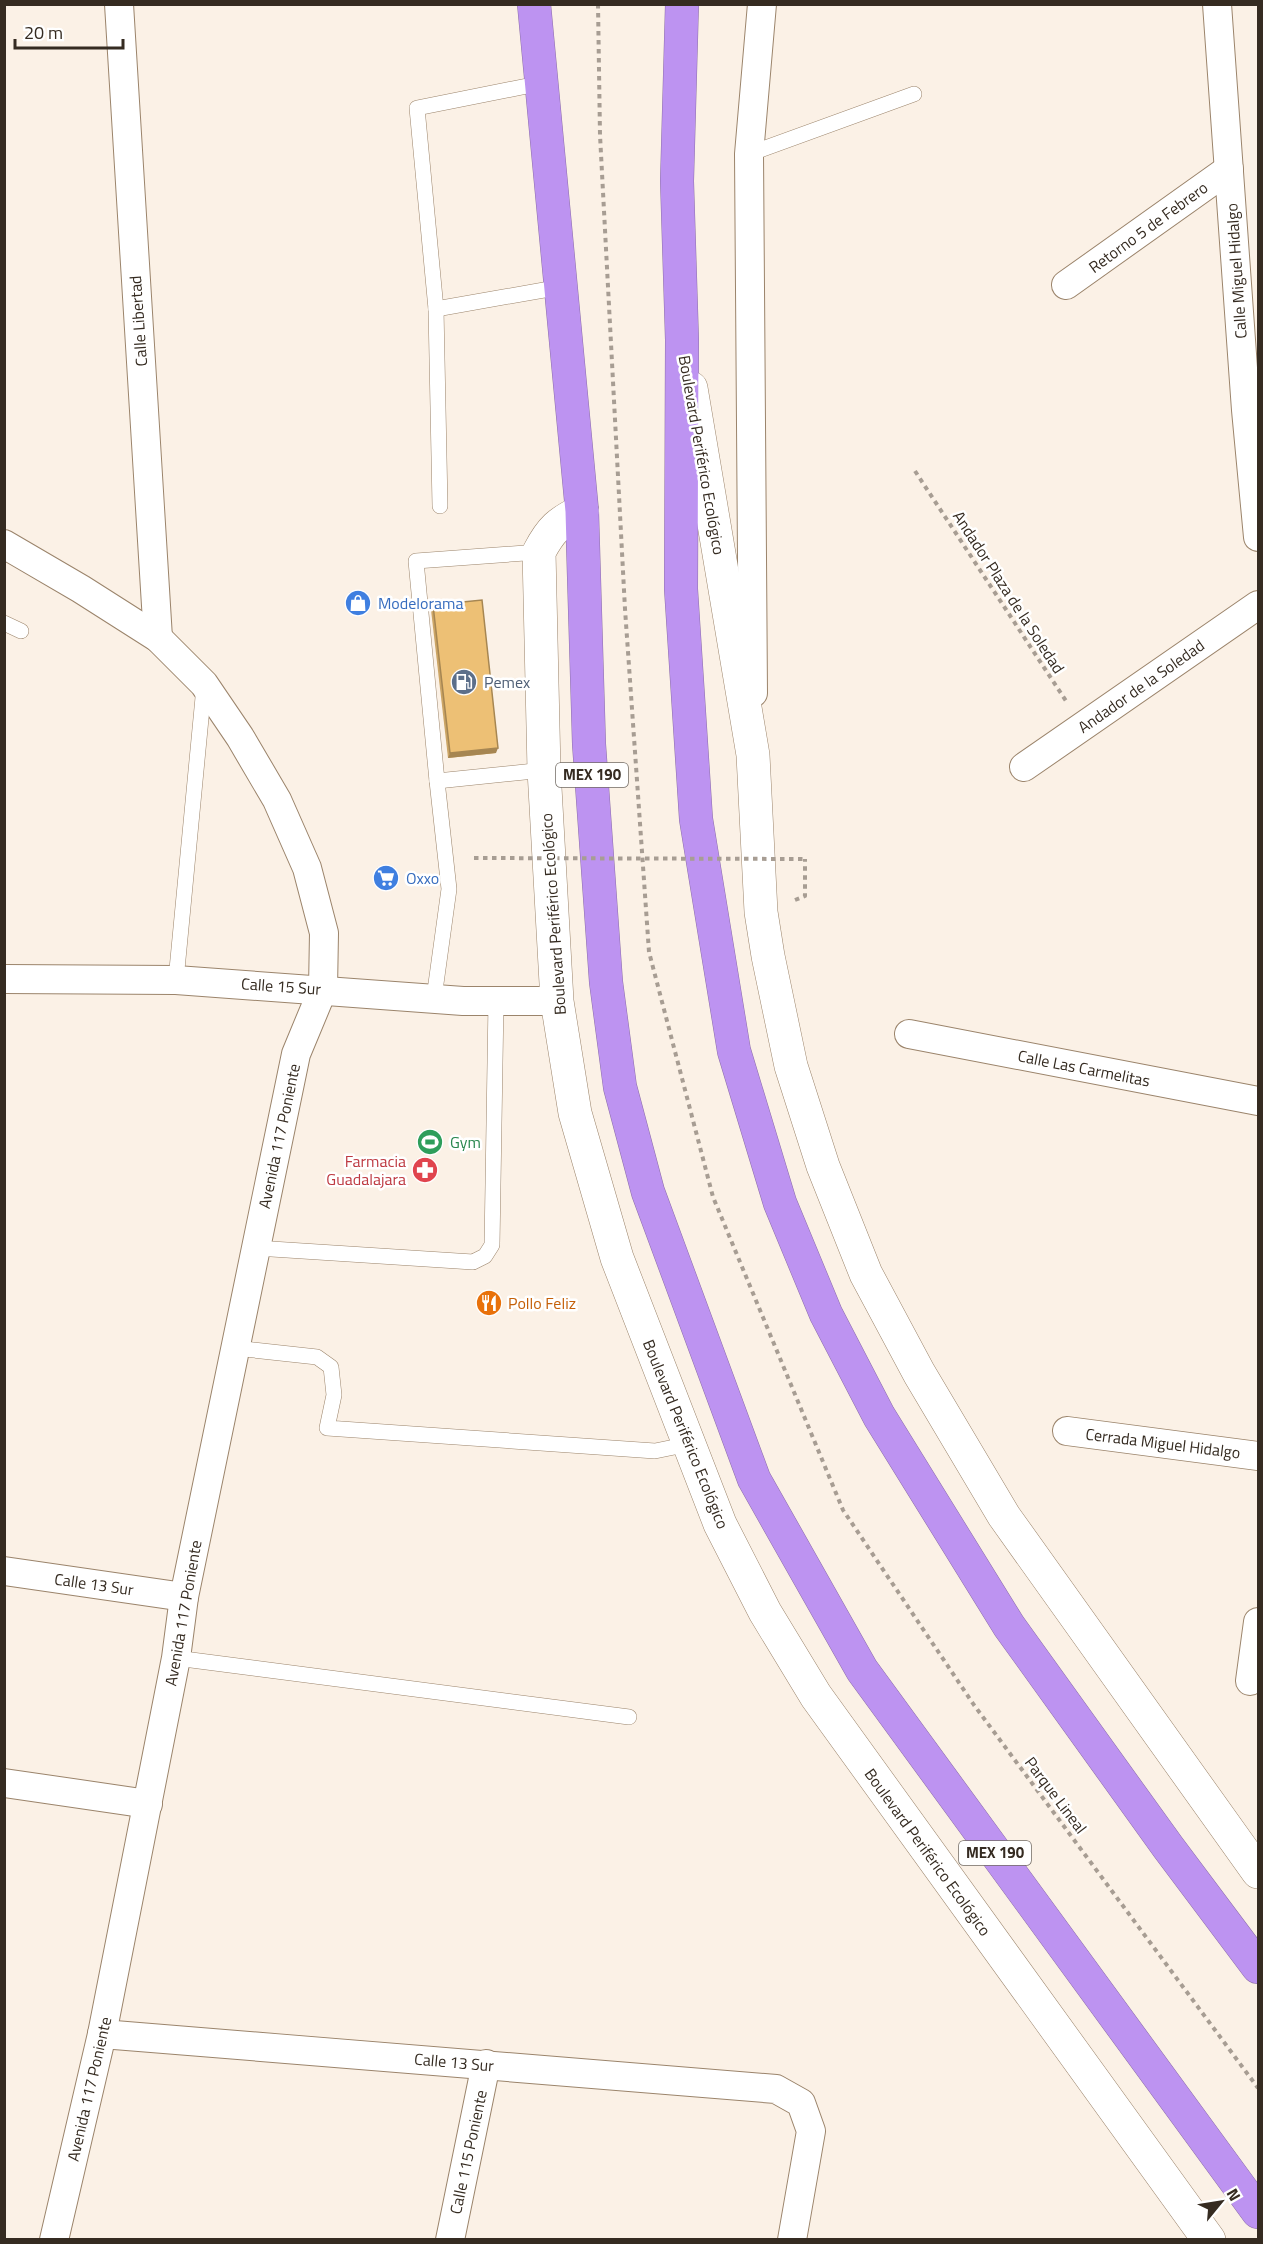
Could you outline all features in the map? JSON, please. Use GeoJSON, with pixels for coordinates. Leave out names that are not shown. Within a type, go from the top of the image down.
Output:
{"type":"FeatureCollection","features":[{"type":"Feature","properties":{"kind":"highway"},"geometry":{"type":"LineString","coordinates":[[522,4],[538,49]]}},
{"type":"Feature","properties":{"kind":"highway","name":"MEX 190"},"geometry":{"type":"LineString","coordinates":[[534,4],[582,511],[589,744],[606,982],[620,1087],[648,1192],[754,1479],[862,1670],[1258,2212]]}},
{"type":"Feature","properties":{"kind":"highway","name":"Boulevard Periférico Ecológico"},"geometry":{"type":"LineString","coordinates":[[682,4],[677,181],[682,340],[681,590],[696,819],[734,1051],[780,1203],[826,1314],[879,1416],[1009,1626],[1168,1847],[1258,1967]]}},
{"type":"Feature","properties":{"kind":"street","name":"Calle Libertad"},"geometry":{"type":"LineString","coordinates":[[119,4],[158,638]]}},
{"type":"Feature","properties":{"kind":"street"},"geometry":{"type":"LineString","coordinates":[[753,755],[749,154],[762,4]]}},
{"type":"Feature","properties":{"kind":"street","name":"Calle Miguel Hidalgo"},"geometry":{"type":"LineString","coordinates":[[1217,4],[1229,169],[1252,410],[1258,537]]}},
{"type":"Feature","properties":{"kind":"street","name":"Retorno 5 de Febrero"},"geometry":{"type":"LineString","coordinates":[[1066,285],[1229,169]]}},
{"type":"Feature","properties":{"kind":"street","name":"Boulevard Periférico Ecológico"},"geometry":{"type":"LineString","coordinates":[[682,340],[753,755],[761,912],[791,1066],[824,1166],[866,1274],[919,1373],[1004,1516],[1258,1872]]}},
{"type":"Feature","properties":{"kind":"street"},"geometry":{"type":"LineString","coordinates":[[539,552],[550,532],[564,519],[582,511]]}},
{"type":"Feature","properties":{"kind":"street"},"geometry":{"type":"LineString","coordinates":[[4,544],[158,638],[204,684],[240,737],[277,800],[307,868],[324,933],[323,989]]}},
{"type":"Feature","properties":{"kind":"street","name":"Boulevard Periférico Ecológico"},"geometry":{"type":"LineString","coordinates":[[539,552],[543,770],[557,1001],[575,1113],[617,1258],[720,1524],[765,1612],[816,1696],[1209,2240]]}},
{"type":"Feature","properties":{"kind":"street","name":"Andador de la Soledad"},"geometry":{"type":"LineString","coordinates":[[1024,767],[1258,605]]}},
{"type":"Feature","properties":{"kind":"street","name":"Calle 15 Sur"},"geometry":{"type":"LineString","coordinates":[[4,979],[176,980],[496,1002],[557,1001]]}},
{"type":"Feature","properties":{"kind":"street","name":"Avenida 117 Poniente"},"geometry":{"type":"LineString","coordinates":[[54,2240],[102,2034],[176,1658],[184,1597],[296,1054],[323,989]]}},
{"type":"Feature","properties":{"kind":"street","name":"Calle Las Carmelitas"},"geometry":{"type":"LineString","coordinates":[[909,1034],[1258,1101]]}},
{"type":"Feature","properties":{"kind":"street","name":"Cerrada Miguel Hidalgo"},"geometry":{"type":"LineString","coordinates":[[1067,1431],[1258,1456]]}},
{"type":"Feature","properties":{"kind":"street","name":"Calle 13 Sur"},"geometry":{"type":"LineString","coordinates":[[4,1570],[184,1597]]}},
{"type":"Feature","properties":{"kind":"street"},"geometry":{"type":"LineString","coordinates":[[1250,1681],[1258,1622]]}},
{"type":"Feature","properties":{"kind":"street"},"geometry":{"type":"LineString","coordinates":[[4,1783],[148,1804]]}},
{"type":"Feature","properties":{"kind":"street","name":"Calle 13 Sur"},"geometry":{"type":"LineString","coordinates":[[102,2034],[776,2089],[801,2103],[811,2131],[792,2240]]}},
{"type":"Feature","properties":{"kind":"street","name":"Calle 115 Poniente"},"geometry":{"type":"LineString","coordinates":[[450,2240],[486,2064]]}},
{"type":"Feature","properties":{"kind":"lane"},"geometry":{"type":"LineString","coordinates":[[440,506],[436,309],[417,108],[542,83]]}},
{"type":"Feature","properties":{"kind":"lane"},"geometry":{"type":"LineString","coordinates":[[749,154],[914,94]]}},
{"type":"Feature","properties":{"kind":"lane"},"geometry":{"type":"LineString","coordinates":[[436,309],[561,287]]}},
{"type":"Feature","properties":{"kind":"lane"},"geometry":{"type":"LineString","coordinates":[[434,998],[449,889],[416,561],[539,552]]}},
{"type":"Feature","properties":{"kind":"lane"},"geometry":{"type":"LineString","coordinates":[[4,623],[21,631]]}},
{"type":"Feature","properties":{"kind":"lane"},"geometry":{"type":"LineString","coordinates":[[176,980],[204,684]]}},
{"type":"Feature","properties":{"kind":"lane"},"geometry":{"type":"LineString","coordinates":[[437,781],[543,770]]}},
{"type":"Feature","properties":{"kind":"lane"},"geometry":{"type":"LineString","coordinates":[[256,1248],[473,1262],[485,1256],[492,1245],[496,1002]]}},
{"type":"Feature","properties":{"kind":"lane"},"geometry":{"type":"LineString","coordinates":[[236,1348],[316,1357],[331,1367],[334,1395],[327,1428],[655,1451],[689,1444]]}},
{"type":"Feature","properties":{"kind":"lane"},"geometry":{"type":"LineString","coordinates":[[176,1658],[629,1717]]}},
{"type":"Feature","properties":{"kind":"path","name":"Andador Plaza de la Soledad"},"geometry":{"type":"LineString","coordinates":[[915,471],[1083,726]]}},
{"type":"Feature","properties":{"kind":"path"},"geometry":{"type":"LineString","coordinates":[[474,858],[805,860],[805,896]]}},
{"type":"Feature","properties":{"kind":"path","name":"Parque Lineal"},"geometry":{"type":"LineString","coordinates":[[843,1510],[974,1705],[1258,2088]]}},
{"type":"Feature","properties":{"kind":"building","name":"Pemex"},"geometry":{"type":"Polygon","coordinates":[[[482,600],[498,748],[450,753],[433,605],[482,600]]]}},
{"type":"Feature","properties":{"kind":"place","name":"Modelorama"},"geometry":{"type":"Point","coordinates":[358,603]}},
{"type":"Feature","properties":{"kind":"place","name":"Pemex"},"geometry":{"type":"Point","coordinates":[464,682]}},
{"type":"Feature","properties":{"kind":"place","name":"Oxxo"},"geometry":{"type":"Point","coordinates":[386,878]}},
{"type":"Feature","properties":{"kind":"place","name":"Gym"},"geometry":{"type":"Point","coordinates":[430,1142]}},
{"type":"Feature","properties":{"kind":"place","name":"Farmacia Guadalajara"},"geometry":{"type":"Point","coordinates":[425,1170]}},
{"type":"Feature","properties":{"kind":"place","name":"Pollo Feliz"},"geometry":{"type":"Point","coordinates":[489,1303]}}]}
